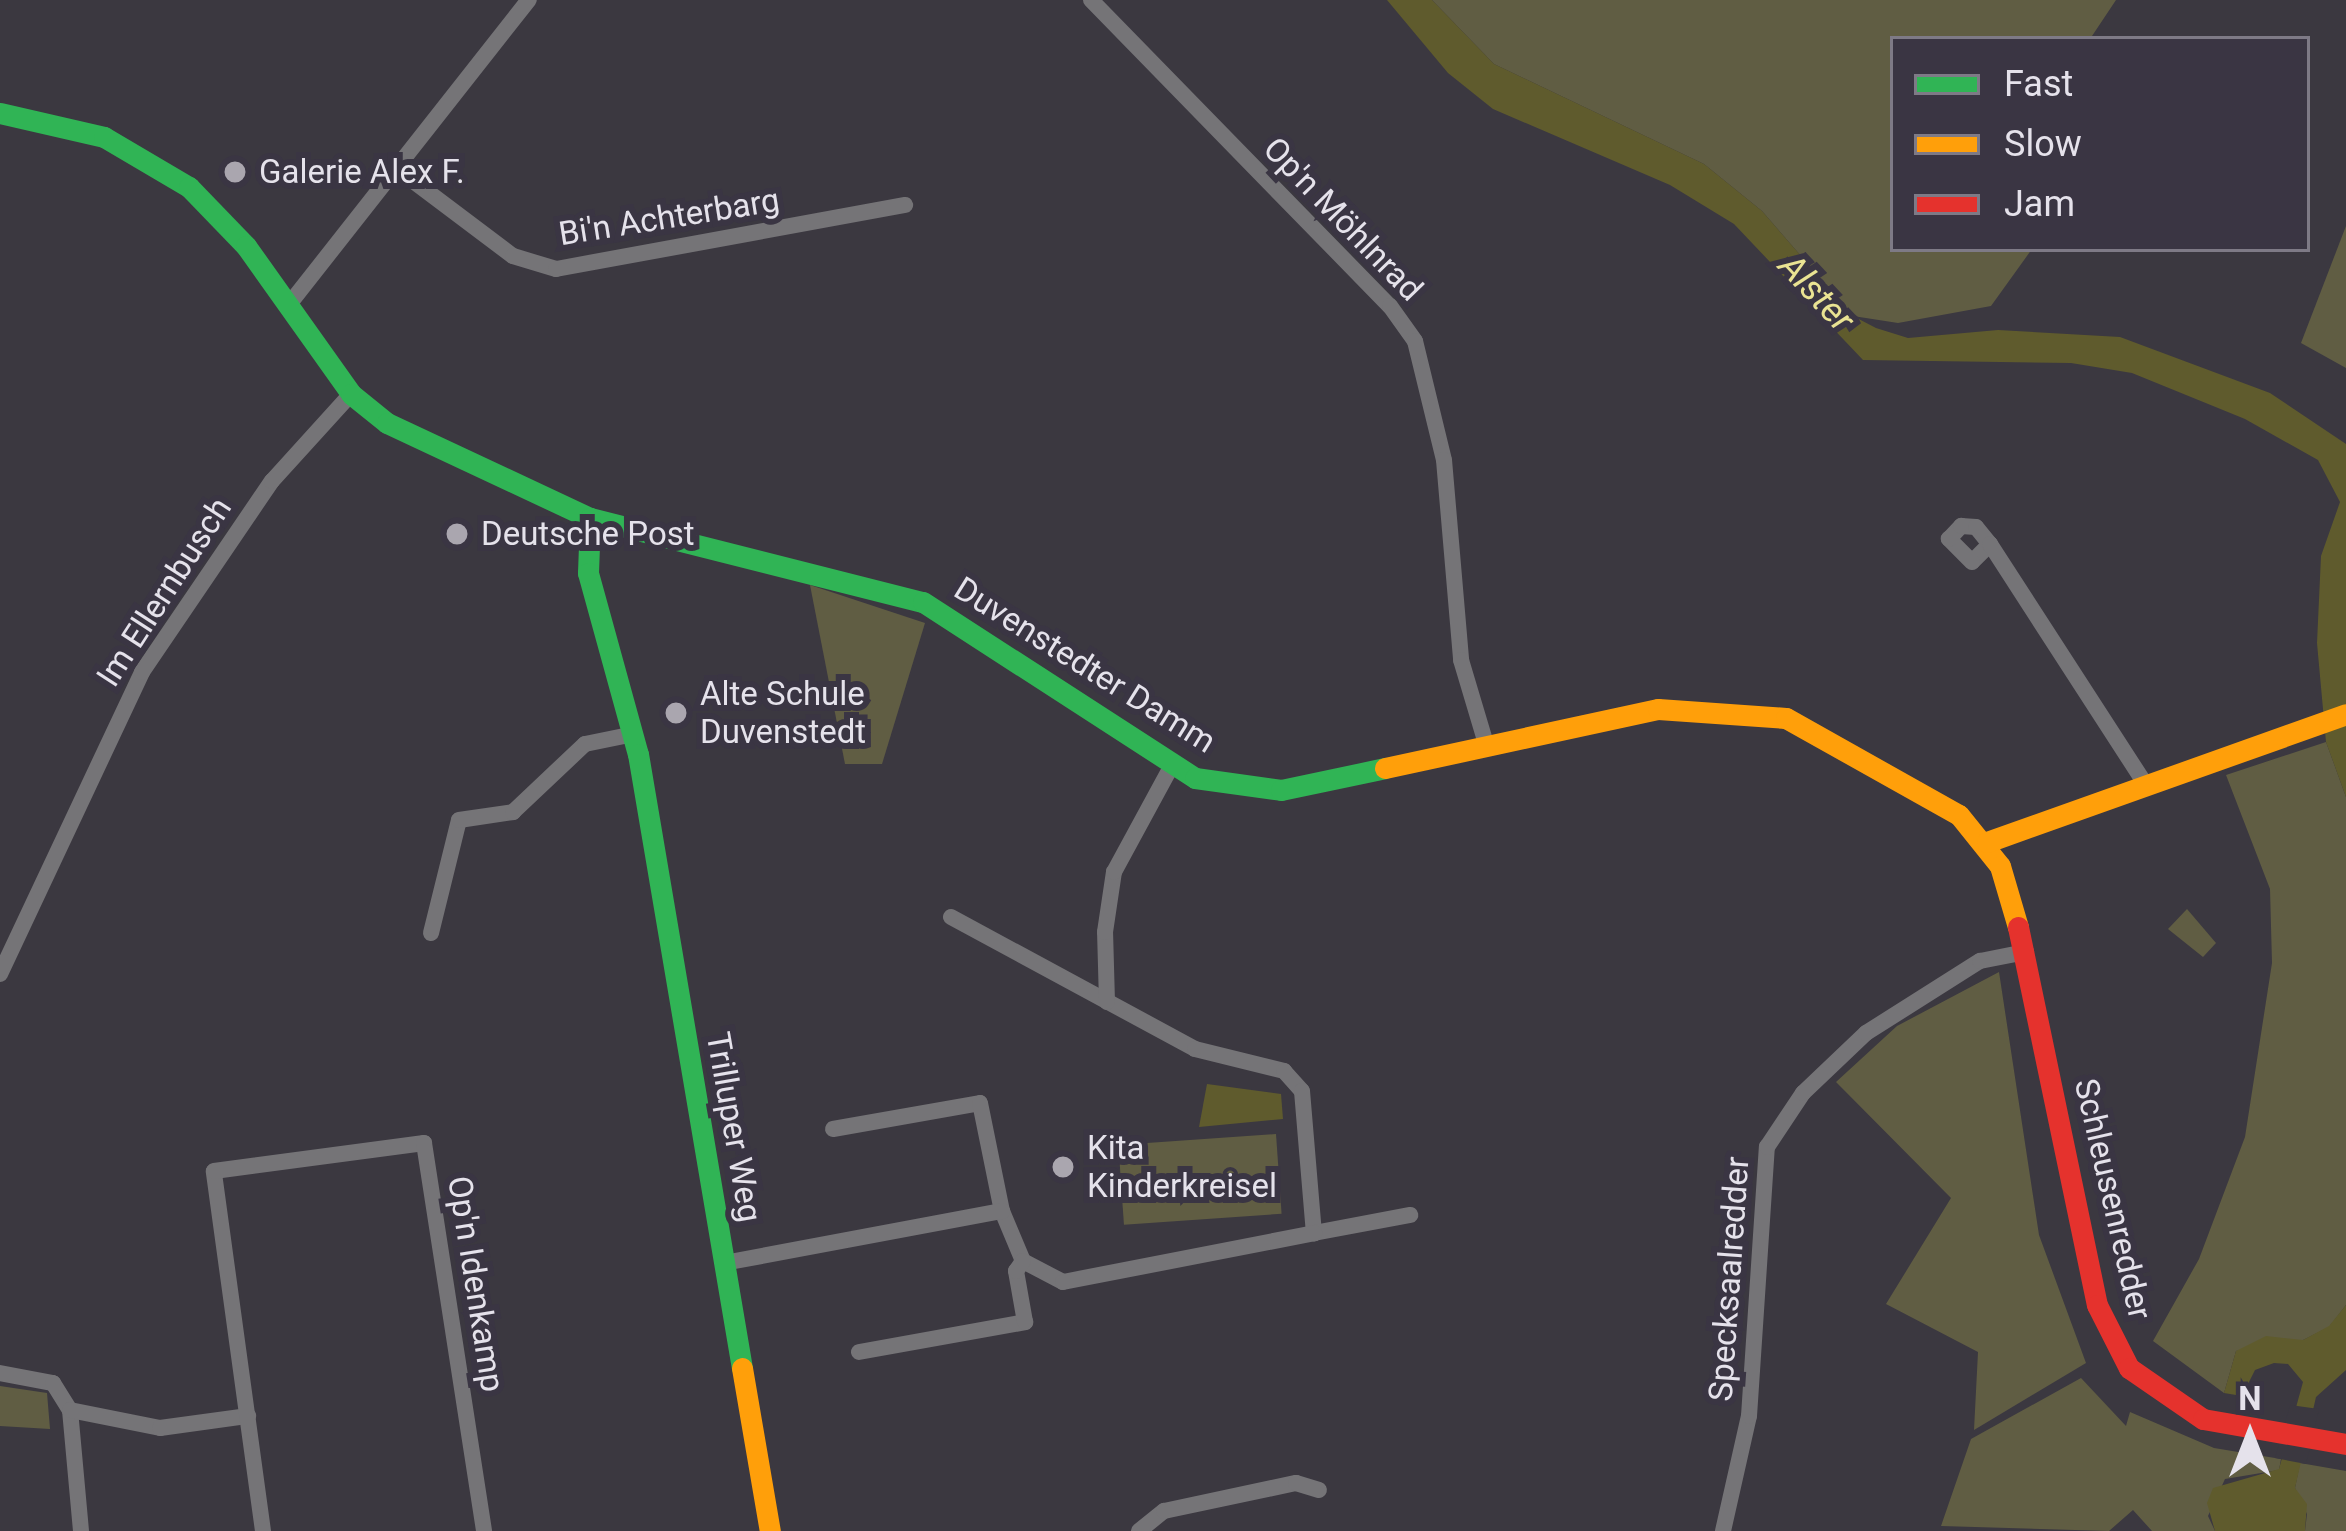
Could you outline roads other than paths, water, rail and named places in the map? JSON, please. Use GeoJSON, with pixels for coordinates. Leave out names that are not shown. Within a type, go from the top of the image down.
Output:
{"type":"FeatureCollection","features":[{"type":"Feature","properties":{"kind":"street"},"geometry":{"type":"LineString","coordinates":[[287,307],[400,171],[529,0]]}},
{"type":"Feature","properties":{"kind":"street","name":"Op'n Möhlnrad"},"geometry":{"type":"LineString","coordinates":[[1090,0],[1390,306],[1415,341],[1444,460],[1461,660],[1486,745]]}},
{"type":"Feature","properties":{"kind":"street","name":"Duvenstedter Damm"},"geometry":{"type":"LineString","coordinates":[[0,113],[80,129],[151,160],[221,217],[351,394],[451,458],[590,518],[923,602],[1172,765],[1221,786],[1281,790],[1658,709],[1786,718],[1933,797],[1987,842]]}},
{"type":"Feature","properties":{"kind":"street","name":"Bi'n Achterbarg"},"geometry":{"type":"LineString","coordinates":[[400,171],[513,256],[556,269],[905,205]]}},
{"type":"Feature","properties":{"kind":"street","name":"Im Ellernbusch"},"geometry":{"type":"LineString","coordinates":[[0,974],[142,672],[272,481],[351,394]]}},
{"type":"Feature","properties":{"kind":"street","name":"Trilluper Weg"},"geometry":{"type":"LineString","coordinates":[[590,518],[588,573],[634,734],[770,1531]]}},
{"type":"Feature","properties":{"kind":"street"},"geometry":{"type":"LineString","coordinates":[[1990,544],[2144,784]]}},
{"type":"Feature","properties":{"kind":"street"},"geometry":{"type":"LineString","coordinates":[[2026,952],[1987,842],[2346,714]]}},
{"type":"Feature","properties":{"kind":"street"},"geometry":{"type":"LineString","coordinates":[[431,933],[460,820],[513,812],[585,744],[634,734]]}},
{"type":"Feature","properties":{"kind":"street"},"geometry":{"type":"LineString","coordinates":[[1107,1002],[1105,932],[1114,872],[1172,765]]}},
{"type":"Feature","properties":{"kind":"street"},"geometry":{"type":"LineString","coordinates":[[951,917],[1195,1049],[1284,1071],[1302,1090],[1314,1233]]}},
{"type":"Feature","properties":{"kind":"street","name":"Schleusenredder"},"geometry":{"type":"LineString","coordinates":[[2026,952],[2103,1323],[2149,1387],[2218,1424],[2340,1444]]}},
{"type":"Feature","properties":{"kind":"street","name":"Specksaalredder"},"geometry":{"type":"LineString","coordinates":[[1723,1531],[1749,1416],[1767,1147],[1803,1093],[1865,1033],[1980,961],[2026,952]]}},
{"type":"Feature","properties":{"kind":"street"},"geometry":{"type":"LineString","coordinates":[[833,1129],[980,1102],[1002,1211],[1023,1261],[1063,1282],[1410,1215]]}},
{"type":"Feature","properties":{"kind":"street","name":"Op'n Idenkamp"},"geometry":{"type":"LineString","coordinates":[[263,1531],[214,1172],[424,1143],[484,1531]]}},
{"type":"Feature","properties":{"kind":"street"},"geometry":{"type":"LineString","coordinates":[[724,1262],[1002,1211]]}},
{"type":"Feature","properties":{"kind":"street"},"geometry":{"type":"LineString","coordinates":[[859,1352],[1025,1322],[1016,1271],[1023,1261]]}},
{"type":"Feature","properties":{"kind":"street"},"geometry":{"type":"LineString","coordinates":[[0,1372],[52,1383],[70,1410],[82,1530]]}},
{"type":"Feature","properties":{"kind":"street"},"geometry":{"type":"LineString","coordinates":[[70,1410],[160,1428],[248,1416]]}},
{"type":"Feature","properties":{"kind":"street"},"geometry":{"type":"LineString","coordinates":[[1139,1531],[1164,1511],[1296,1483],[1319,1490]]}},
{"type":"Feature","properties":{"kind":"water","name":"Alster"},"geometry":{"type":"Polygon","coordinates":[[[1387,0],[1432,0],[1494,64],[1704,164],[1762,211],[1853,316],[1876,328],[1908,338],[1998,330],[2120,337],[2270,393],[2346,444],[2346,797],[2326,742],[2317,643],[2321,556],[2340,502],[2318,460],[2245,419],[2132,373],[2071,363],[1863,360],[1734,224],[1670,185],[1493,109],[1448,73],[1387,0]]]}},
{"type":"Feature","properties":{"kind":"water"},"geometry":{"type":"Polygon","coordinates":[[[1207,1084],[1281,1094],[1283,1119],[1199,1127],[1207,1084]]]}},
{"type":"Feature","properties":{"kind":"water"},"geometry":{"type":"Polygon","coordinates":[[[2346,1305],[2346,1370],[2316,1397],[2295,1488],[2307,1504],[2305,1531],[2215,1531],[2207,1503],[2213,1488],[2279,1469],[2303,1382],[2288,1364],[2274,1363],[2255,1370],[2242,1396],[2224,1393],[2236,1351],[2266,1336],[2303,1340],[2329,1326],[2346,1305]]]}},
{"type":"Feature","properties":{"kind":"place","name":"Galerie Alex F."},"geometry":{"type":"Point","coordinates":[235,172]}},
{"type":"Feature","properties":{"kind":"place","name":"Deutsche Post"},"geometry":{"type":"Point","coordinates":[457,534]}},
{"type":"Feature","properties":{"kind":"place","name":"Alte Schule Duvenstedt"},"geometry":{"type":"Point","coordinates":[676,713]}},
{"type":"Feature","properties":{"kind":"place","name":"Kita Kinderkreisel"},"geometry":{"type":"Point","coordinates":[1063,1167]}}]}
